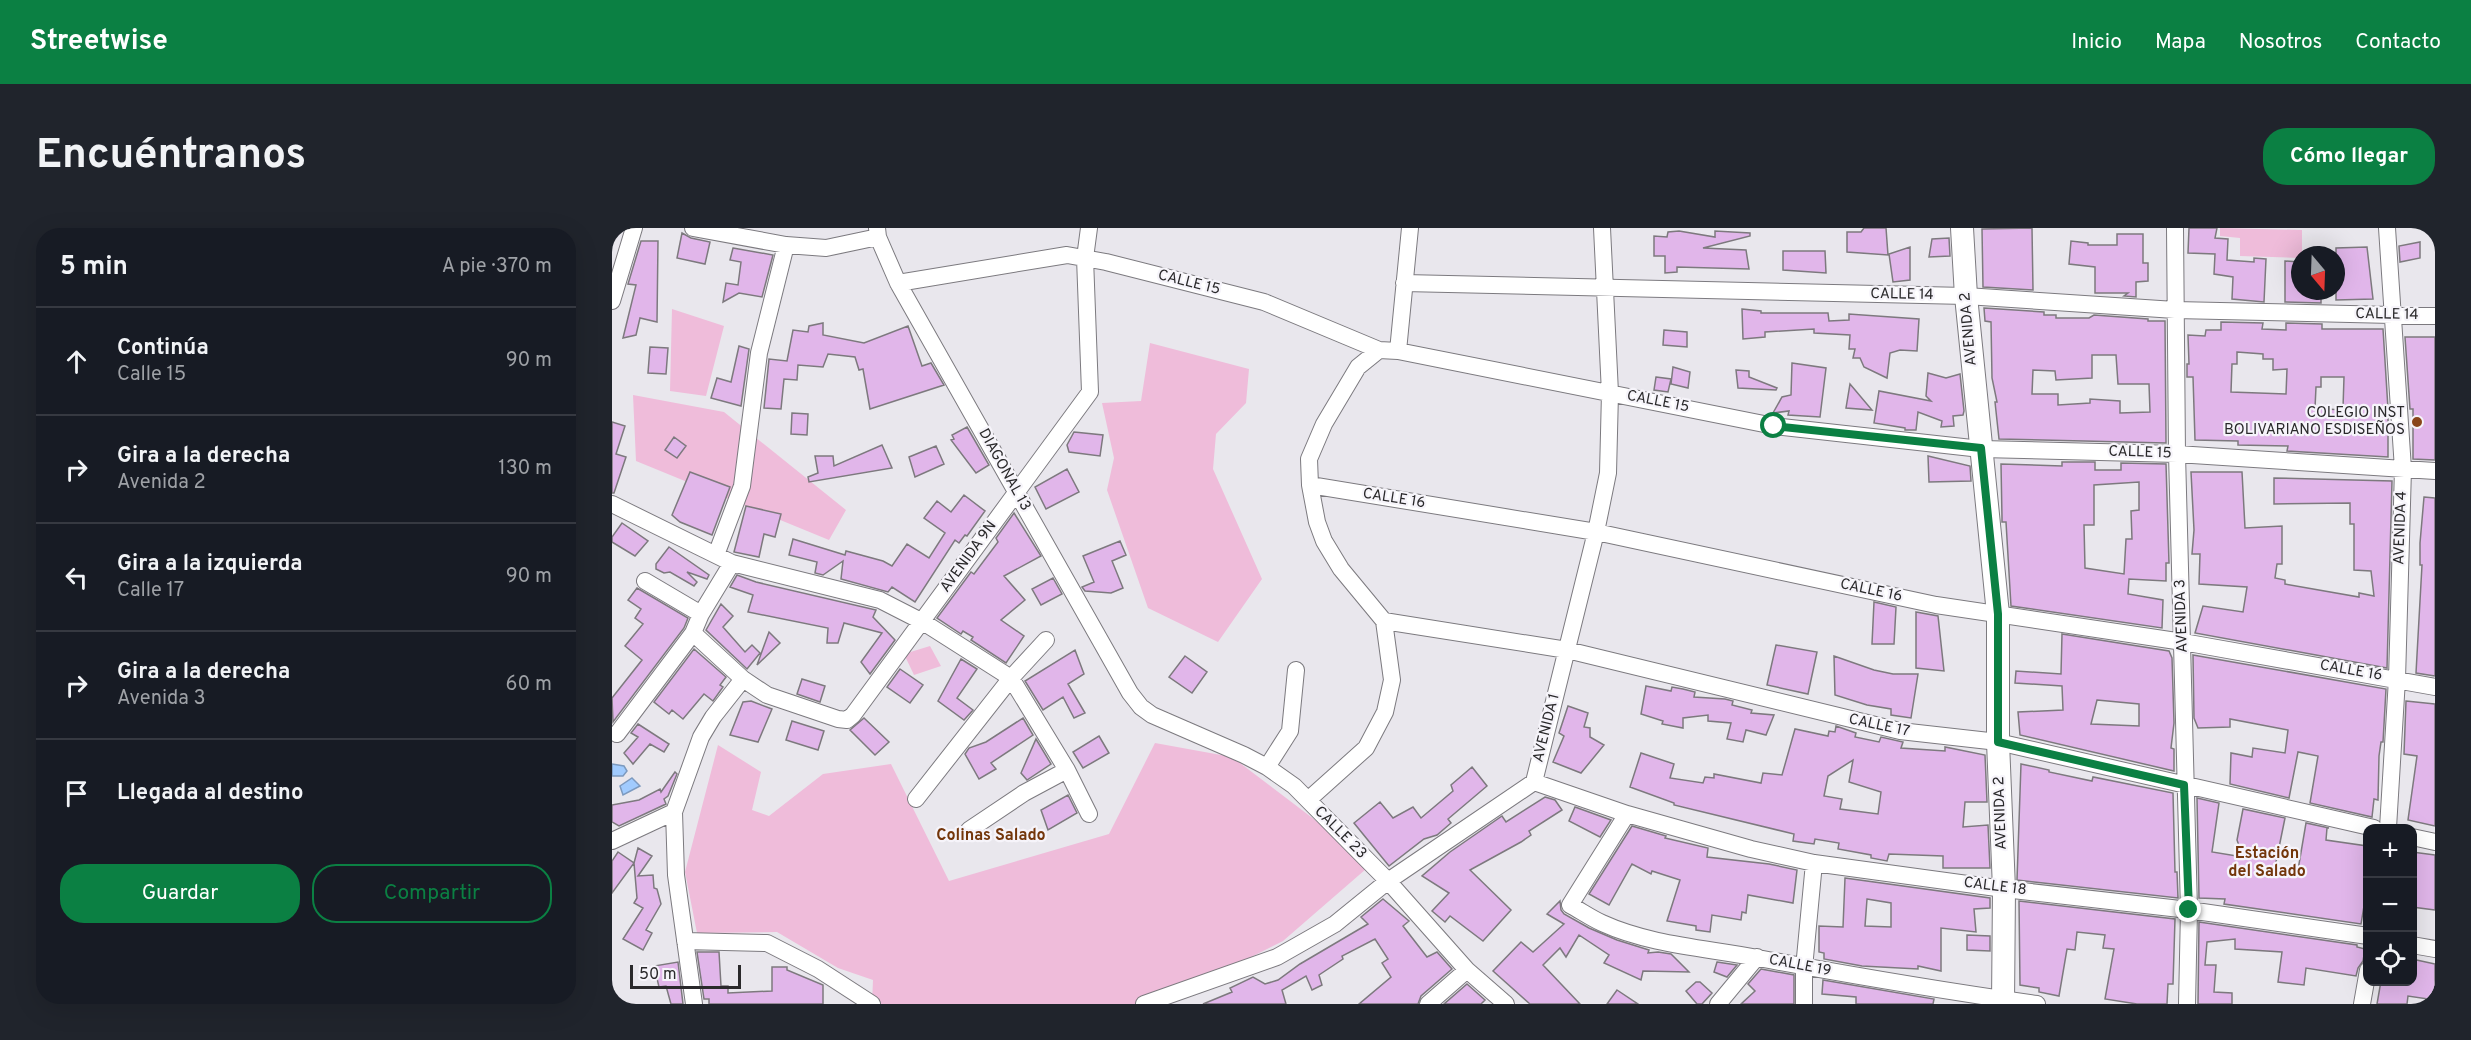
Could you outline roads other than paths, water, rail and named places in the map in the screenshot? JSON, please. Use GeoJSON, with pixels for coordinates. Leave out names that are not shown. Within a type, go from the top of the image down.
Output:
{"type":"FeatureCollection","features":[{"type":"Feature","properties":{"kind":"street"},"geometry":{"type":"LineString","coordinates":[[612,301],[634,228]]}},
{"type":"Feature","properties":{"kind":"street"},"geometry":{"type":"LineString","coordinates":[[1085,258],[1089,228]]}},
{"type":"Feature","properties":{"kind":"street"},"geometry":{"type":"LineString","coordinates":[[1398,351],[1410,228]]}},
{"type":"Feature","properties":{"kind":"street","name":"AVENIDA 1"},"geometry":{"type":"LineString","coordinates":[[1144,1004],[1190,997],[1277,957],[1335,924],[1388,881],[1534,782],[1596,532],[1608,473],[1610,393],[1603,289],[1602,228]]}},
{"type":"Feature","properties":{"kind":"street","name":"AVENIDA 2"},"geometry":{"type":"LineString","coordinates":[[1962,228],[1966,296],[1998,614],[1998,742],[2004,889],[2003,1002]]}},
{"type":"Feature","properties":{"kind":"street","name":"AVENIDA 3"},"geometry":{"type":"LineString","coordinates":[[2175,228],[2177,454],[2189,910],[2187,1004]]}},
{"type":"Feature","properties":{"kind":"street","name":"AVENIDA 4"},"geometry":{"type":"LineString","coordinates":[[2387,228],[2403,469],[2397,679],[2388,824]]}},
{"type":"Feature","properties":{"kind":"street"},"geometry":{"type":"LineString","coordinates":[[698,229],[786,245],[826,248],[878,232]]}},
{"type":"Feature","properties":{"kind":"street","name":"DIAGONAL 13"},"geometry":{"type":"LineString","coordinates":[[878,232],[898,283],[1130,693],[1141,707]]}},
{"type":"Feature","properties":{"kind":"street"},"geometry":{"type":"LineString","coordinates":[[716,555],[742,486],[759,353],[786,245]]}},
{"type":"Feature","properties":{"kind":"street","name":"CALLE 15"},"geometry":{"type":"LineString","coordinates":[[898,283],[1067,255],[1106,262],[1264,302],[1379,350],[1398,351],[1774,426],[1981,448],[2177,454],[2435,471]]}},
{"type":"Feature","properties":{"kind":"street","name":"AVENIDA 9N"},"geometry":{"type":"LineString","coordinates":[[743,679],[767,695],[838,719],[847,720],[853,715],[1090,392],[1085,258]]}},
{"type":"Feature","properties":{"kind":"street","name":"CALLE 14"},"geometry":{"type":"LineString","coordinates":[[1404,283],[1966,296],[2175,310],[2435,316]]}},
{"type":"Feature","properties":{"kind":"street"},"geometry":{"type":"LineString","coordinates":[[1308,800],[1366,748],[1385,712],[1392,680],[1384,621],[1341,569],[1324,542],[1317,522],[1310,485],[1309,459],[1324,424],[1358,367],[1379,350]]}},
{"type":"Feature","properties":{"kind":"street","name":"CALLE 16"},"geometry":{"type":"LineString","coordinates":[[1310,485],[1596,532],[1936,605],[2183,642],[2435,687]]}},
{"type":"Feature","properties":{"kind":"street"},"geometry":{"type":"LineString","coordinates":[[612,504],[732,563],[880,600],[922,622],[1011,678],[1067,770],[1089,814]]}},
{"type":"Feature","properties":{"kind":"street"},"geometry":{"type":"LineString","coordinates":[[617,734],[693,633],[701,614],[732,563]]}},
{"type":"Feature","properties":{"kind":"street"},"geometry":{"type":"LineString","coordinates":[[645,581],[701,614]]}},
{"type":"Feature","properties":{"kind":"street","name":"CALLE 17"},"geometry":{"type":"LineString","coordinates":[[1384,621],[1567,650],[1900,731],[1998,742],[2363,826]]}},
{"type":"Feature","properties":{"kind":"street"},"geometry":{"type":"LineString","coordinates":[[693,633],[743,679],[700,737],[674,812],[676,875],[694,1004]]}},
{"type":"Feature","properties":{"kind":"street"},"geometry":{"type":"LineString","coordinates":[[916,799],[1011,678],[1046,640]]}},
{"type":"Feature","properties":{"kind":"street"},"geometry":{"type":"LineString","coordinates":[[1267,767],[1290,730],[1296,670]]}},
{"type":"Feature","properties":{"kind":"street","name":"CALLE 23"},"geometry":{"type":"LineString","coordinates":[[1141,707],[1152,715],[1267,767],[1294,786],[1388,881],[1467,970],[1506,1004]]}},
{"type":"Feature","properties":{"kind":"street"},"geometry":{"type":"LineString","coordinates":[[969,830],[1024,793],[1067,770]]}},
{"type":"Feature","properties":{"kind":"street","name":"CALLE 18"},"geometry":{"type":"LineString","coordinates":[[1534,782],[1627,814],[1751,849],[1814,863],[2004,889],[2189,910],[2363,935]]}},
{"type":"Feature","properties":{"kind":"street"},"geometry":{"type":"LineString","coordinates":[[612,841],[674,812]]}},
{"type":"Feature","properties":{"kind":"street","name":"CALLE 19"},"geometry":{"type":"LineString","coordinates":[[1627,814],[1570,905],[1602,923],[1644,937],[1690,947],[2003,1002],[2037,1004]]}},
{"type":"Feature","properties":{"kind":"street"},"geometry":{"type":"LineString","coordinates":[[2417,838],[2435,842]]}},
{"type":"Feature","properties":{"kind":"street"},"geometry":{"type":"LineString","coordinates":[[1804,1004],[1804,968],[1814,863]]}},
{"type":"Feature","properties":{"kind":"street"},"geometry":{"type":"LineString","coordinates":[[686,941],[767,943],[818,969],[872,1004]]}},
{"type":"Feature","properties":{"kind":"street"},"geometry":{"type":"LineString","coordinates":[[2417,946],[2435,950]]}},
{"type":"Feature","properties":{"kind":"street"},"geometry":{"type":"LineString","coordinates":[[1718,1004],[1757,957]]}},
{"type":"Feature","properties":{"kind":"street"},"geometry":{"type":"LineString","coordinates":[[1428,1004],[1467,970]]}},
{"type":"Feature","properties":{"kind":"street"},"geometry":{"type":"LineString","coordinates":[[2362,1004],[2365,986]]}},
{"type":"Feature","properties":{"kind":"water"},"geometry":{"type":"Polygon","coordinates":[[[612,764],[624,766],[627,771],[623,776],[612,776],[612,764]]]}},
{"type":"Feature","properties":{"kind":"water"},"geometry":{"type":"Polygon","coordinates":[[[632,778],[640,786],[623,795],[620,786],[632,778]]]}},
{"type":"Feature","properties":{"kind":"place","name":"COLEGIO INST BOLIVARIANO ESDISEÑOS"},"geometry":{"type":"Point","coordinates":[2417,422]}},
{"type":"Feature","properties":{"kind":"district","name":"Colinas Salado"},"geometry":{"type":"Point","coordinates":[991,836]}},
{"type":"Feature","properties":{"kind":"district","name":"Estación del Salado"},"geometry":{"type":"Point","coordinates":[2267,863]}}]}
